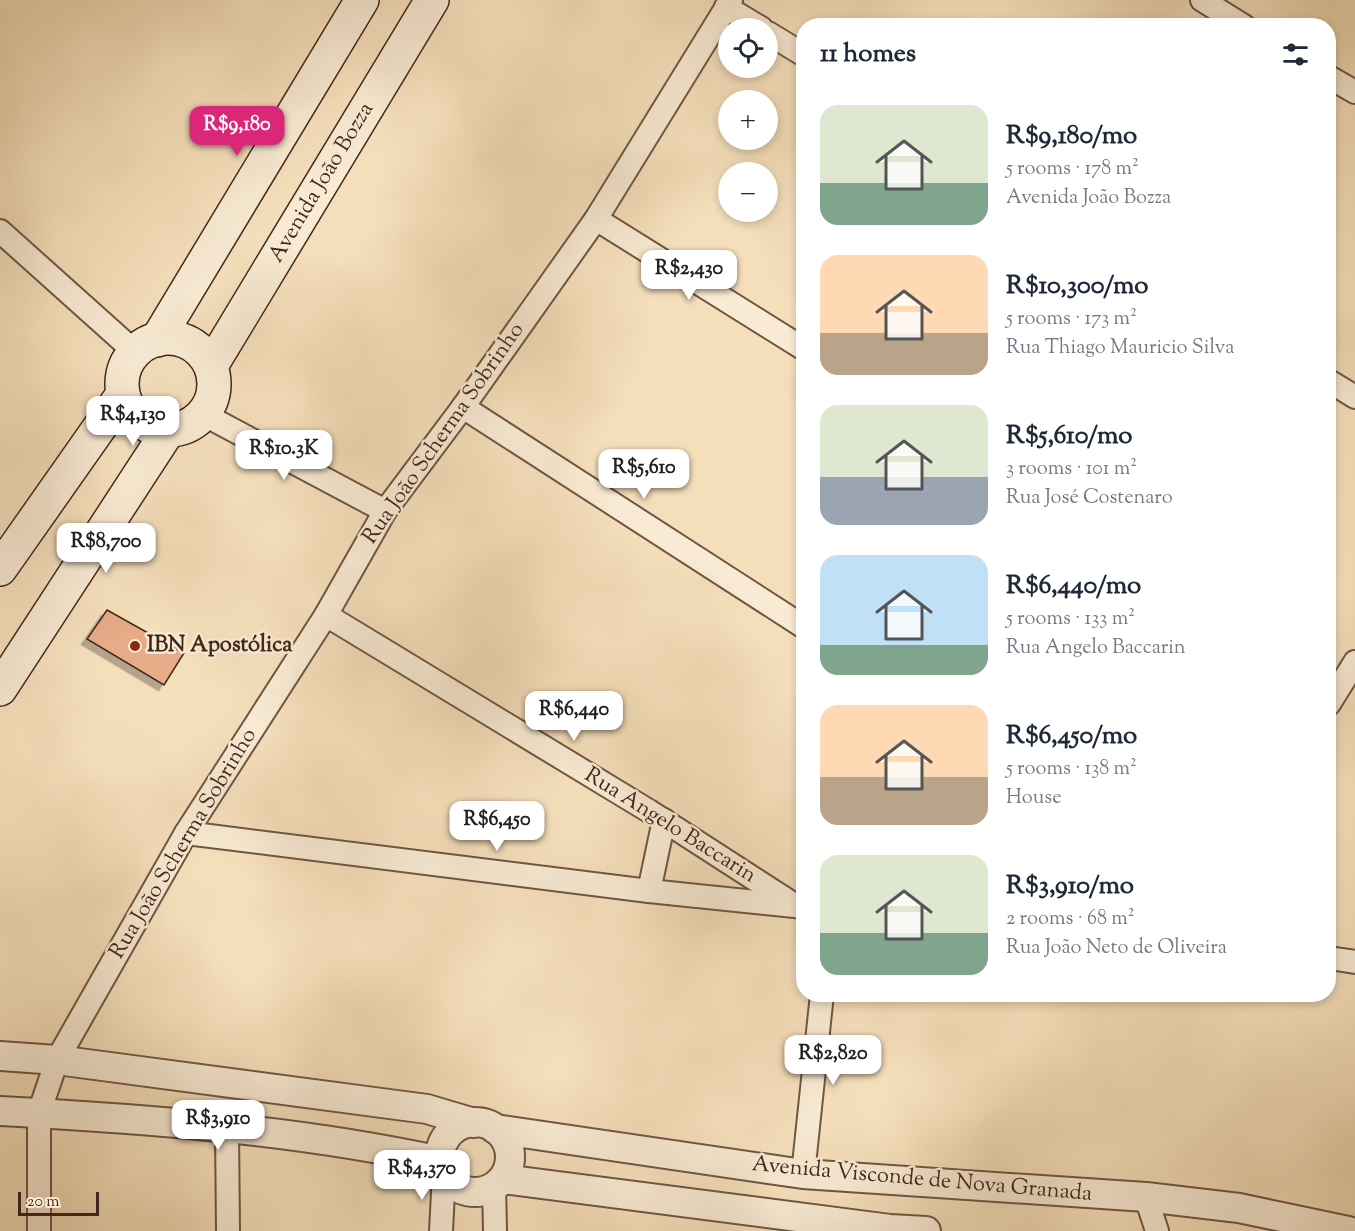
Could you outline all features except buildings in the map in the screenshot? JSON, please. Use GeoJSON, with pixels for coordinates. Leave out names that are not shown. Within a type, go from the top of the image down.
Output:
{"type":"FeatureCollection","features":[{"type":"Feature","properties":{"kind":"main road"},"geometry":{"type":"LineString","coordinates":[[146,346],[177,339],[191,344],[203,353],[211,366],[215,380],[214,395],[208,409],[198,421],[184,428],[168,431],[153,428],[139,421],[129,409],[123,394],[122,379],[127,364],[146,346],[362,0]]}},
{"type":"Feature","properties":{"kind":"main road","name":"Avenida João Bozza"},"geometry":{"type":"LineString","coordinates":[[211,366],[432,0]]}},
{"type":"Feature","properties":{"kind":"main road"},"geometry":{"type":"LineString","coordinates":[[0,569],[123,394]]}},
{"type":"Feature","properties":{"kind":"main road"},"geometry":{"type":"LineString","coordinates":[[0,689],[168,431]]}},
{"type":"Feature","properties":{"kind":"street"},"geometry":{"type":"LineString","coordinates":[[1202,0],[1231,18]]}},
{"type":"Feature","properties":{"kind":"street"},"geometry":{"type":"LineString","coordinates":[[728,4],[747,18]]}},
{"type":"Feature","properties":{"kind":"street","name":"Rua João Scherma Sobrinho"},"geometry":{"type":"LineString","coordinates":[[39,1231],[39,1113],[57,1059],[186,833],[326,615],[385,511],[463,407],[596,219],[728,4]]}},
{"type":"Feature","properties":{"kind":"street"},"geometry":{"type":"LineString","coordinates":[[778,39],[796,50]]}},
{"type":"Feature","properties":{"kind":"street"},"geometry":{"type":"LineString","coordinates":[[1336,81],[1355,92]]}},
{"type":"Feature","properties":{"kind":"street"},"geometry":{"type":"LineString","coordinates":[[596,219],[796,344]]}},
{"type":"Feature","properties":{"kind":"street"},"geometry":{"type":"LineString","coordinates":[[0,231],[146,346]]}},
{"type":"Feature","properties":{"kind":"street"},"geometry":{"type":"LineString","coordinates":[[1336,385],[1355,397]]}},
{"type":"Feature","properties":{"kind":"street"},"geometry":{"type":"LineString","coordinates":[[463,407],[796,622]]}},
{"type":"Feature","properties":{"kind":"street"},"geometry":{"type":"LineString","coordinates":[[203,414],[385,511]]}},
{"type":"Feature","properties":{"kind":"street","name":"Rua Angelo Baccarin"},"geometry":{"type":"LineString","coordinates":[[326,615],[664,820],[796,904]]}},
{"type":"Feature","properties":{"kind":"street"},"geometry":{"type":"LineString","coordinates":[[1336,678],[1355,662]]}},
{"type":"Feature","properties":{"kind":"street"},"geometry":{"type":"LineString","coordinates":[[649,891],[664,820]]}},
{"type":"Feature","properties":{"kind":"street"},"geometry":{"type":"LineString","coordinates":[[186,833],[649,891],[796,906]]}},
{"type":"Feature","properties":{"kind":"street"},"geometry":{"type":"LineString","coordinates":[[1336,959],[1355,962]]}},
{"type":"Feature","properties":{"kind":"street"},"geometry":{"type":"LineString","coordinates":[[803,1174],[821,1002]]}},
{"type":"Feature","properties":{"kind":"street","name":"Avenida Visconde de Nova Granada"},"geometry":{"type":"LineString","coordinates":[[0,1056],[57,1059],[426,1109],[485,1126],[803,1174],[1146,1197],[1239,1208],[1348,1231]]}},
{"type":"Feature","properties":{"kind":"street"},"geometry":{"type":"LineString","coordinates":[[0,1111],[227,1128],[380,1148],[442,1167],[451,1182],[460,1189],[472,1192],[484,1191],[499,1183]]}},
{"type":"Feature","properties":{"kind":"street"},"geometry":{"type":"LineString","coordinates":[[441,1231],[441,1150],[445,1139],[453,1130],[463,1125],[485,1126],[503,1137],[509,1147],[508,1169],[499,1183],[495,1231]]}},
{"type":"Feature","properties":{"kind":"street"},"geometry":{"type":"LineString","coordinates":[[227,1128],[228,1231]]}},
{"type":"Feature","properties":{"kind":"street","name":"Avenida Visconde de Nova Granada"},"geometry":{"type":"LineString","coordinates":[[499,1183],[890,1230],[926,1231]]}},
{"type":"Feature","properties":{"kind":"street"},"geometry":{"type":"LineString","coordinates":[[1146,1197],[1157,1231]]}},
{"type":"Feature","properties":{"kind":"place","name":"IBN Apostólica"},"geometry":{"type":"Point","coordinates":[135,646]}}]}
